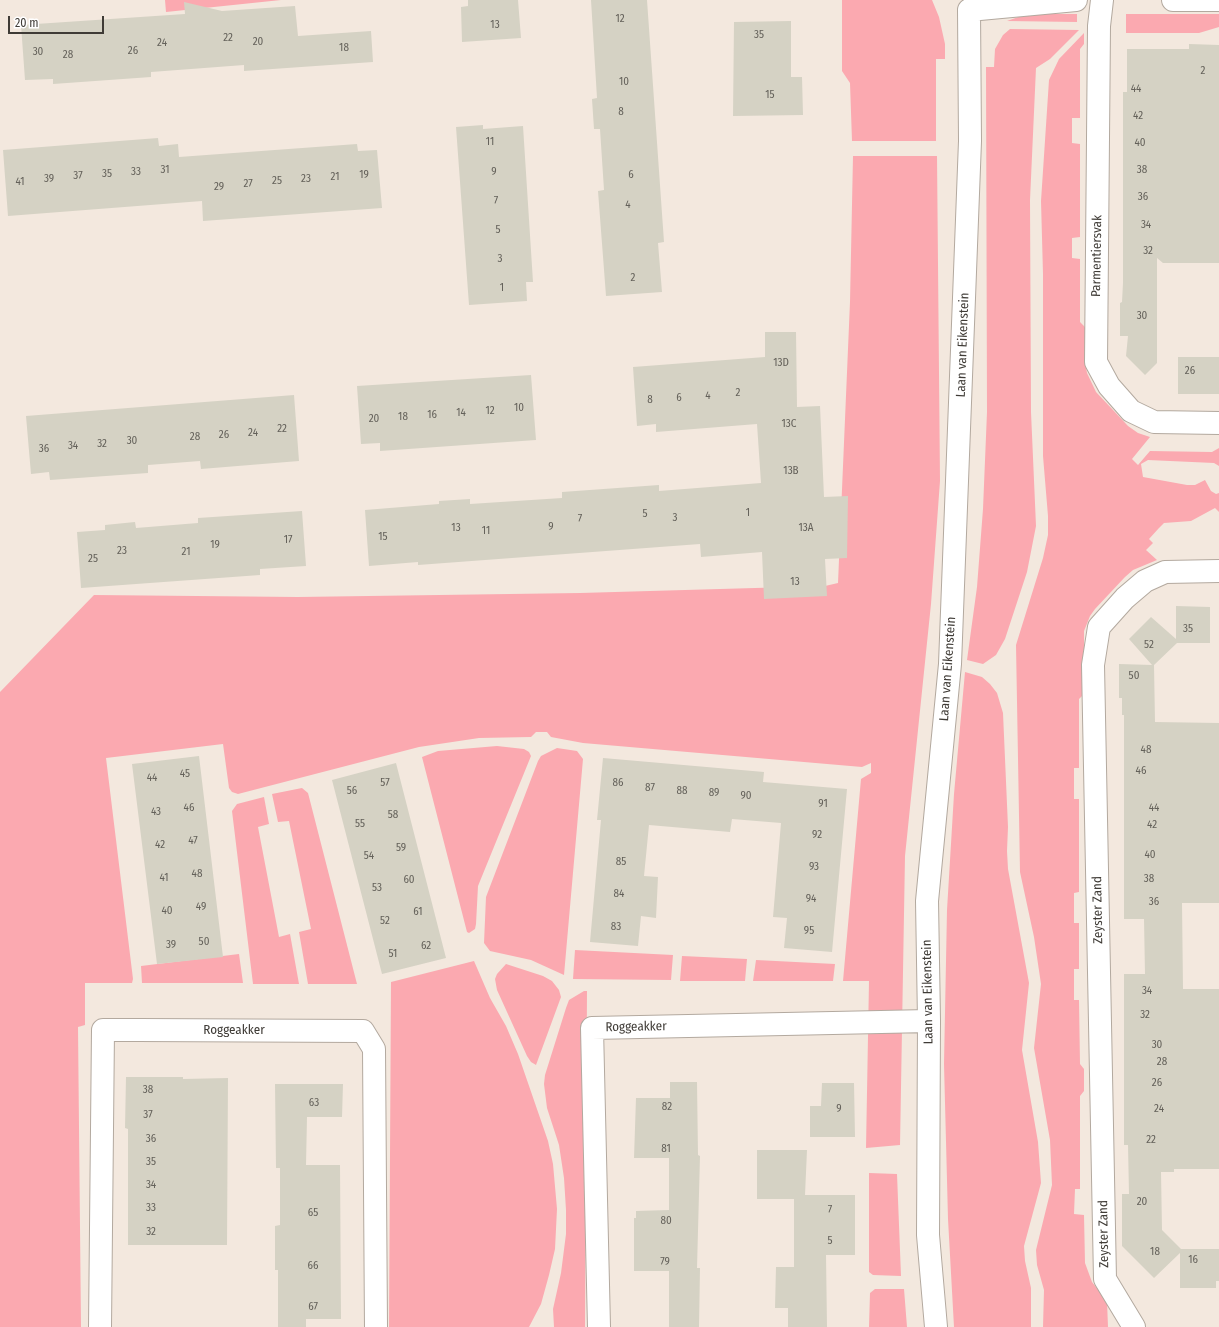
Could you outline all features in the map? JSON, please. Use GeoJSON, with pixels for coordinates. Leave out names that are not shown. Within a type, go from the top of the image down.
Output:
{"type":"FeatureCollection","features":[{"type":"Feature","properties":{"kind":"street"},"geometry":{"type":"LineString","coordinates":[[966,5],[1076,0]]}},
{"type":"Feature","properties":{"kind":"street","name":"Parmentiersvak"},"geometry":{"type":"LineString","coordinates":[[1102,0],[1099,26],[1096,362],[1109,386],[1131,411],[1154,422],[1219,423]]}},
{"type":"Feature","properties":{"kind":"street"},"geometry":{"type":"LineString","coordinates":[[1173,0],[1219,0]]}},
{"type":"Feature","properties":{"kind":"street","name":"Laan van Eikenstein"},"geometry":{"type":"LineString","coordinates":[[936,1327],[928,1235],[930,1021],[927,901],[950,664],[970,141],[966,5]]}},
{"type":"Feature","properties":{"kind":"street","name":"Zeyster Zand"},"geometry":{"type":"LineString","coordinates":[[1134,1327],[1105,1279],[1093,665],[1099,627],[1125,598],[1145,581],[1165,572],[1219,571]]}},
{"type":"Feature","properties":{"kind":"street","name":"Roggeakker"},"geometry":{"type":"LineString","coordinates":[[599,1327],[592,1028],[930,1021]]}},
{"type":"Feature","properties":{"kind":"street","name":"Roggeakker"},"geometry":{"type":"LineString","coordinates":[[100,1327],[103,1030],[138,1030],[363,1031],[374,1048],[376,1327]]}},
{"type":"Feature","properties":{"kind":"shaded area"},"geometry":{"type":"Polygon","coordinates":[[[165,0],[281,0],[166,12],[165,0]]]}},
{"type":"Feature","properties":{"kind":"shaded area"},"geometry":{"type":"Polygon","coordinates":[[[842,0],[932,0],[939,17],[945,44],[945,59],[936,59],[936,141],[852,141],[850,83],[842,71],[842,0]]]}},
{"type":"Feature","properties":{"kind":"shaded area"},"geometry":{"type":"Polygon","coordinates":[[[1027,14],[1077,14],[1077,22],[1007,21],[1027,14]]]}},
{"type":"Feature","properties":{"kind":"shaded area"},"geometry":{"type":"Polygon","coordinates":[[[1126,14],[1219,14],[1219,27],[1199,33],[1126,33],[1126,14]]]}},
{"type":"Feature","properties":{"kind":"shaded area"},"geometry":{"type":"Polygon","coordinates":[[[1010,29],[1079,30],[1050,59],[1036,68],[1030,200],[1031,412],[1036,526],[1027,572],[1005,639],[996,655],[983,664],[967,660],[977,587],[983,509],[987,412],[986,67],[994,67],[995,49],[1003,35],[1010,29]]]}},
{"type":"Feature","properties":{"kind":"shaded area"},"geometry":{"type":"Polygon","coordinates":[[[1084,33],[1084,44],[1080,49],[1080,118],[1072,118],[1072,143],[1080,144],[1080,237],[1072,238],[1072,258],[1080,259],[1080,322],[1085,327],[1085,362],[1087,373],[1096,392],[1128,426],[1138,433],[1150,437],[1132,459],[1138,465],[1150,451],[1212,452],[1219,448],[1219,466],[1214,463],[1148,460],[1141,464],[1143,477],[1187,485],[1195,485],[1205,480],[1211,491],[1216,494],[1219,493],[1219,512],[1215,508],[1191,521],[1164,523],[1149,539],[1153,543],[1146,550],[1157,560],[1133,570],[1125,577],[1095,609],[1090,616],[1084,631],[1084,694],[1079,699],[1079,768],[1074,768],[1074,799],[1079,799],[1079,892],[1074,893],[1074,923],[1079,923],[1079,969],[1074,969],[1074,1000],[1079,1000],[1080,1064],[1084,1069],[1084,1091],[1080,1096],[1080,1189],[1075,1189],[1074,1214],[1084,1215],[1085,1263],[1092,1282],[1107,1301],[1108,1327],[1043,1327],[1044,1290],[1037,1265],[1036,1250],[1052,1185],[1050,1140],[1034,1048],[1041,984],[1034,937],[1020,872],[1016,645],[1043,558],[1048,535],[1048,516],[1043,456],[1043,274],[1041,201],[1049,80],[1059,59],[1084,33]]]}},
{"type":"Feature","properties":{"kind":"shaded area"},"geometry":{"type":"Polygon","coordinates":[[[853,156],[937,156],[940,481],[931,604],[905,856],[900,1145],[866,1148],[869,981],[843,981],[861,779],[871,773],[871,763],[862,767],[583,743],[551,737],[547,732],[536,732],[531,737],[479,738],[419,747],[238,794],[232,792],[229,788],[223,744],[106,758],[133,979],[132,983],[85,983],[85,1025],[78,1027],[81,1327],[0,1327],[0,692],[94,595],[298,597],[580,593],[825,586],[838,583],[850,302],[853,156]]]}},
{"type":"Feature","properties":{"kind":"shaded area"},"geometry":{"type":"Polygon","coordinates":[[[965,672],[982,677],[990,684],[997,693],[1003,713],[1008,827],[1008,869],[1029,983],[1022,1050],[1038,1142],[1041,1183],[1024,1246],[1025,1261],[1031,1288],[1031,1327],[954,1327],[948,1219],[944,1064],[947,910],[954,794],[965,672]]]}},
{"type":"Feature","properties":{"kind":"shaded area"},"geometry":{"type":"Polygon","coordinates":[[[497,746],[524,749],[529,752],[531,756],[478,886],[476,924],[475,929],[469,933],[467,932],[422,757],[438,751],[497,746]]]}},
{"type":"Feature","properties":{"kind":"shaded area"},"geometry":{"type":"Polygon","coordinates":[[[557,748],[577,751],[583,759],[564,975],[531,960],[490,951],[484,943],[486,897],[538,761],[541,756],[557,748]]]}},
{"type":"Feature","properties":{"kind":"shaded area"},"geometry":{"type":"Polygon","coordinates":[[[302,788],[308,793],[357,984],[308,984],[299,932],[311,929],[289,821],[278,822],[272,794],[302,788]]]}},
{"type":"Feature","properties":{"kind":"shaded area"},"geometry":{"type":"Polygon","coordinates":[[[264,797],[269,824],[258,827],[279,937],[290,934],[299,984],[253,984],[232,811],[237,804],[264,797]]]}},
{"type":"Feature","properties":{"kind":"shaded area"},"geometry":{"type":"Polygon","coordinates":[[[575,950],[673,955],[671,980],[573,979],[575,950]]]}},
{"type":"Feature","properties":{"kind":"shaded area"},"geometry":{"type":"Polygon","coordinates":[[[239,954],[243,983],[142,983],[141,966],[239,954]]]}},
{"type":"Feature","properties":{"kind":"shaded area"},"geometry":{"type":"Polygon","coordinates":[[[682,956],[747,959],[745,981],[680,981],[682,956]]]}},
{"type":"Feature","properties":{"kind":"shaded area"},"geometry":{"type":"Polygon","coordinates":[[[756,960],[835,964],[833,981],[753,981],[756,960]]]}},
{"type":"Feature","properties":{"kind":"shaded area"},"geometry":{"type":"Polygon","coordinates":[[[474,961],[490,998],[506,1026],[518,1054],[548,1141],[553,1164],[557,1209],[555,1249],[549,1275],[541,1304],[529,1327],[389,1327],[391,982],[474,961]]]}},
{"type":"Feature","properties":{"kind":"shaded area"},"geometry":{"type":"Polygon","coordinates":[[[506,964],[543,976],[552,981],[559,990],[561,997],[536,1065],[531,1062],[527,1056],[497,990],[495,979],[497,974],[506,964]]]}},
{"type":"Feature","properties":{"kind":"shaded area"},"geometry":{"type":"Polygon","coordinates":[[[584,991],[587,991],[585,1327],[554,1327],[553,1309],[561,1273],[566,1234],[566,1210],[564,1178],[559,1145],[547,1108],[544,1084],[545,1075],[569,1000],[584,991]]]}},
{"type":"Feature","properties":{"kind":"shaded area"},"geometry":{"type":"Polygon","coordinates":[[[869,1173],[897,1174],[901,1276],[873,1275],[869,1272],[869,1173]]]}},
{"type":"Feature","properties":{"kind":"shaded area"},"geometry":{"type":"Polygon","coordinates":[[[875,1289],[904,1289],[907,1327],[869,1327],[870,1293],[875,1289]]]}},
{"type":"Feature","properties":{"kind":"building"},"geometry":{"type":"Polygon","coordinates":[[[468,0],[518,0],[521,38],[462,42],[461,7],[468,6],[468,0]]]}},
{"type":"Feature","properties":{"kind":"building"},"geometry":{"type":"Polygon","coordinates":[[[591,0],[647,0],[664,242],[658,243],[662,292],[606,296],[598,191],[604,190],[600,129],[594,129],[592,99],[597,98],[591,0]]]}},
{"type":"Feature","properties":{"kind":"building"},"geometry":{"type":"Polygon","coordinates":[[[184,2],[222,11],[295,6],[298,36],[371,31],[373,62],[244,71],[244,65],[151,72],[151,77],[53,84],[53,79],[25,80],[21,25],[185,14],[184,2]]]}},
{"type":"Feature","properties":{"kind":"building"},"geometry":{"type":"Polygon","coordinates":[[[791,21],[791,77],[802,77],[803,115],[733,116],[734,22],[791,21]]]}},
{"type":"Feature","properties":{"kind":"building"},"geometry":{"type":"Polygon","coordinates":[[[1189,44],[1219,45],[1219,263],[1163,263],[1157,258],[1157,363],[1145,375],[1126,356],[1128,336],[1120,336],[1120,303],[1122,302],[1123,283],[1123,92],[1127,92],[1127,49],[1189,49],[1189,44]]]}},
{"type":"Feature","properties":{"kind":"building"},"geometry":{"type":"Polygon","coordinates":[[[483,125],[483,129],[523,126],[533,282],[526,282],[527,301],[469,305],[456,127],[483,125]]]}},
{"type":"Feature","properties":{"kind":"building"},"geometry":{"type":"Polygon","coordinates":[[[158,138],[159,146],[178,144],[179,157],[357,144],[358,151],[377,150],[382,208],[203,221],[202,201],[8,216],[3,150],[158,138]]]}},
{"type":"Feature","properties":{"kind":"building"},"geometry":{"type":"Polygon","coordinates":[[[765,332],[796,332],[797,407],[820,406],[824,497],[848,496],[847,558],[825,559],[827,596],[764,599],[762,552],[701,557],[700,544],[418,565],[418,562],[369,566],[365,510],[439,504],[439,501],[470,499],[470,504],[562,498],[562,492],[659,485],[659,491],[761,483],[757,424],[656,432],[656,424],[637,426],[633,367],[765,357],[765,332]]]}},
{"type":"Feature","properties":{"kind":"building"},"geometry":{"type":"Polygon","coordinates":[[[1178,357],[1219,357],[1219,394],[1178,394],[1178,357]]]}},
{"type":"Feature","properties":{"kind":"building"},"geometry":{"type":"Polygon","coordinates":[[[531,375],[536,440],[380,451],[380,443],[361,444],[357,386],[531,375]]]}},
{"type":"Feature","properties":{"kind":"building"},"geometry":{"type":"Polygon","coordinates":[[[294,395],[299,461],[201,469],[200,461],[148,465],[148,473],[50,480],[49,472],[31,474],[26,416],[294,395]]]}},
{"type":"Feature","properties":{"kind":"building"},"geometry":{"type":"Polygon","coordinates":[[[302,511],[306,566],[260,569],[260,575],[81,588],[77,532],[105,530],[105,525],[135,522],[136,528],[198,523],[198,518],[302,511]]]}},
{"type":"Feature","properties":{"kind":"building"},"geometry":{"type":"Polygon","coordinates":[[[1176,606],[1210,607],[1210,643],[1177,643],[1154,665],[1155,722],[1219,723],[1219,903],[1182,903],[1183,989],[1219,989],[1219,1169],[1174,1169],[1174,1172],[1161,1172],[1162,1230],[1181,1249],[1219,1249],[1219,1281],[1216,1281],[1216,1288],[1180,1288],[1180,1253],[1154,1278],[1122,1246],[1122,1194],[1129,1194],[1128,1145],[1124,1145],[1124,974],[1145,974],[1144,919],[1124,919],[1124,715],[1122,715],[1122,698],[1119,698],[1119,664],[1152,665],[1129,639],[1151,617],[1176,639],[1176,606]]]}},
{"type":"Feature","properties":{"kind":"building"},"geometry":{"type":"Polygon","coordinates":[[[199,756],[223,957],[157,964],[132,764],[199,756]]]}},
{"type":"Feature","properties":{"kind":"building"},"geometry":{"type":"Polygon","coordinates":[[[603,758],[764,772],[763,782],[847,789],[832,952],[784,948],[787,918],[773,917],[781,823],[732,819],[730,832],[649,825],[644,876],[658,877],[656,918],[641,916],[638,946],[590,942],[601,820],[597,820],[603,758]]]}},
{"type":"Feature","properties":{"kind":"building"},"geometry":{"type":"Polygon","coordinates":[[[396,763],[446,958],[382,974],[332,780],[396,763]]]}},
{"type":"Feature","properties":{"kind":"building"},"geometry":{"type":"Polygon","coordinates":[[[126,1077],[183,1077],[183,1079],[228,1078],[227,1245],[128,1245],[128,1129],[125,1128],[126,1077]]]}},
{"type":"Feature","properties":{"kind":"building"},"geometry":{"type":"Polygon","coordinates":[[[670,1082],[697,1082],[698,1155],[700,1156],[697,1268],[700,1268],[699,1327],[669,1327],[669,1271],[634,1271],[634,1218],[636,1218],[636,1211],[669,1210],[669,1158],[634,1158],[636,1098],[670,1098],[670,1082]]]}},
{"type":"Feature","properties":{"kind":"building"},"geometry":{"type":"Polygon","coordinates":[[[822,1083],[854,1083],[855,1137],[810,1137],[810,1106],[821,1106],[822,1083]]]}},
{"type":"Feature","properties":{"kind":"building"},"geometry":{"type":"Polygon","coordinates":[[[275,1084],[343,1084],[342,1117],[307,1117],[306,1165],[340,1165],[341,1319],[306,1319],[306,1327],[278,1327],[278,1270],[275,1270],[275,1226],[280,1225],[280,1168],[276,1168],[275,1084]]]}},
{"type":"Feature","properties":{"kind":"building"},"geometry":{"type":"Polygon","coordinates":[[[757,1150],[807,1150],[805,1195],[855,1195],[855,1255],[826,1255],[827,1327],[788,1327],[788,1308],[775,1308],[776,1267],[794,1267],[794,1199],[757,1199],[757,1150]]]}}]}
